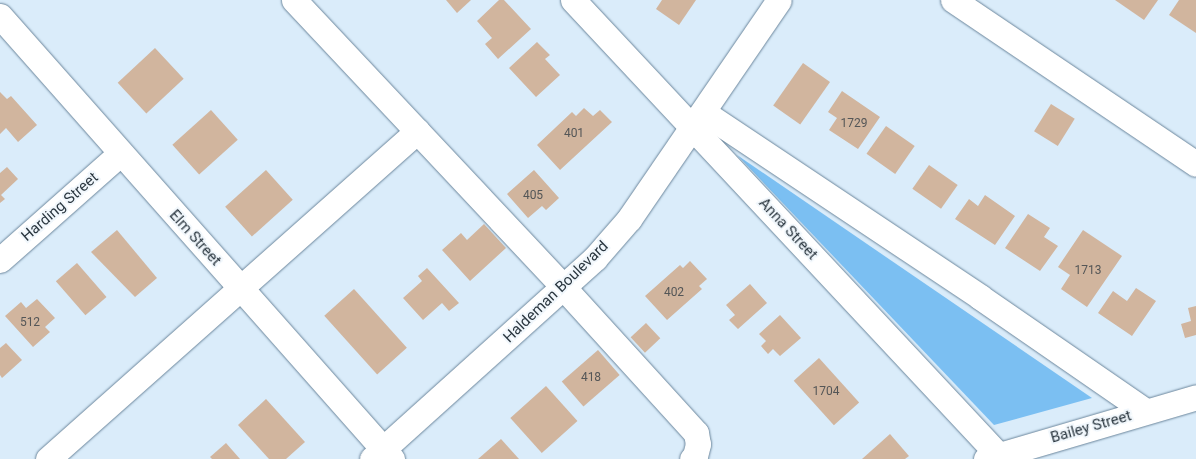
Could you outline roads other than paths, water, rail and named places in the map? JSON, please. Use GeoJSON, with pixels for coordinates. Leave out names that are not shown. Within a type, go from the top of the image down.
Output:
{"type":"FeatureCollection","features":[{"type":"Feature","properties":{"kind":"street"},"geometry":{"type":"LineString","coordinates":[[294,0],[564,288],[696,433],[698,444],[695,456],[692,459]]}},
{"type":"Feature","properties":{"kind":"street","name":"Anna Street"},"geometry":{"type":"LineString","coordinates":[[573,0],[698,119],[995,457]]}},
{"type":"Feature","properties":{"kind":"street","name":"Haldeman Boulevard"},"geometry":{"type":"LineString","coordinates":[[382,456],[564,288],[595,258],[629,219],[779,0]]}},
{"type":"Feature","properties":{"kind":"street"},"geometry":{"type":"LineString","coordinates":[[953,0],[1196,164]]}},
{"type":"Feature","properties":{"kind":"street","name":"Elm Street"},"geometry":{"type":"LineString","coordinates":[[0,17],[240,289],[382,456]]}},
{"type":"Feature","properties":{"kind":"street","name":"Anna Street"},"geometry":{"type":"LineString","coordinates":[[698,119],[980,297],[1145,412]]}},
{"type":"Feature","properties":{"kind":"street"},"geometry":{"type":"LineString","coordinates":[[48,459],[418,131]]}},
{"type":"Feature","properties":{"kind":"street","name":"Harding Street"},"geometry":{"type":"LineString","coordinates":[[0,260],[120,154]]}},
{"type":"Feature","properties":{"kind":"street","name":"Bailey Street"},"geometry":{"type":"LineString","coordinates":[[995,457],[1196,397]]}}]}
